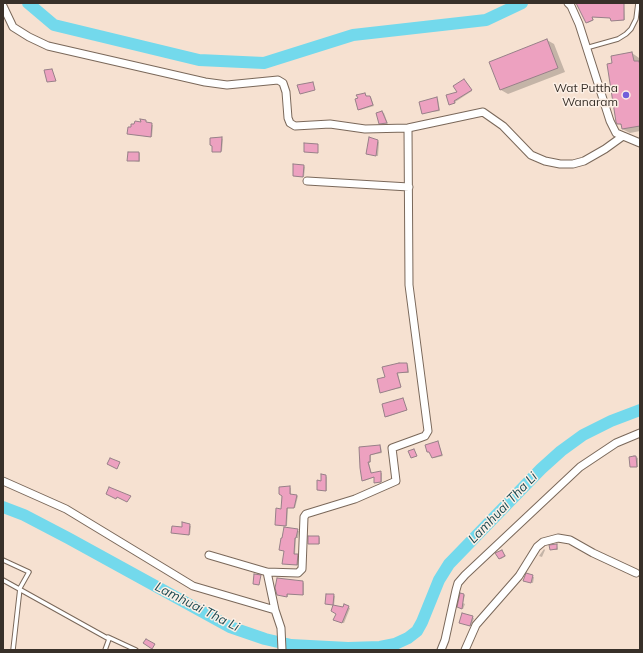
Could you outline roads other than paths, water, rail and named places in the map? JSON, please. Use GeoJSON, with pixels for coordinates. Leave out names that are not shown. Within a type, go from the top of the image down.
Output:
{"type":"FeatureCollection","features":[{"type":"Feature","properties":{"kind":"street"},"geometry":{"type":"LineString","coordinates":[[570,4],[579,24],[610,122],[616,132],[640,143]]}},
{"type":"Feature","properties":{"kind":"street"},"geometry":{"type":"LineString","coordinates":[[3,6],[13,27],[48,46],[205,82],[226,85],[278,80],[283,83],[286,92],[288,118],[290,123],[294,126],[330,124],[365,129],[408,128],[483,112],[503,126],[531,155],[545,161],[560,164],[573,164],[584,161],[605,149],[623,136]]}},
{"type":"Feature","properties":{"kind":"street"},"geometry":{"type":"LineString","coordinates":[[209,555],[267,572],[298,573],[302,569],[304,517],[306,514],[355,499],[396,481],[392,448],[425,436],[428,432],[409,285],[408,128]]}},
{"type":"Feature","properties":{"kind":"street"},"geometry":{"type":"LineString","coordinates":[[308,181],[409,187]]}},
{"type":"Feature","properties":{"kind":"street"},"geometry":{"type":"LineString","coordinates":[[441,650],[445,640],[458,583],[465,575],[580,467],[616,443],[640,433]]}},
{"type":"Feature","properties":{"kind":"street"},"geometry":{"type":"LineString","coordinates":[[3,482],[66,510],[193,586],[275,610]]}},
{"type":"Feature","properties":{"kind":"street"},"geometry":{"type":"LineString","coordinates":[[465,650],[476,625],[519,576],[537,547],[544,542],[558,538],[570,540],[593,553],[636,573]]}},
{"type":"Feature","properties":{"kind":"street"},"geometry":{"type":"LineString","coordinates":[[267,572],[275,610],[281,628],[282,650]]}},
{"type":"Feature","properties":{"kind":"lane"},"geometry":{"type":"LineString","coordinates":[[586,48],[626,34],[631,29],[636,19],[638,3]]}},
{"type":"Feature","properties":{"kind":"lane"},"geometry":{"type":"LineString","coordinates":[[3,560],[30,572],[20,588],[13,650]]}},
{"type":"Feature","properties":{"kind":"lane"},"geometry":{"type":"LineString","coordinates":[[3,580],[104,635],[136,650]]}},
{"type":"Feature","properties":{"kind":"lane"},"geometry":{"type":"LineString","coordinates":[[104,635],[110,639],[105,650]]}},
{"type":"Feature","properties":{"kind":"waterway"},"geometry":{"type":"LineString","coordinates":[[28,3],[54,25],[199,60],[264,63],[353,35],[486,20],[522,3]]}},
{"type":"Feature","properties":{"kind":"waterway","name":"Lamhuai Tha Li"},"geometry":{"type":"LineString","coordinates":[[3,507],[24,515],[68,538],[230,627],[265,639],[291,645],[348,648],[380,647],[395,644],[408,638],[417,631],[439,580],[449,564],[541,469],[561,451],[583,435],[611,421],[640,410]]}},
{"type":"Feature","properties":{"kind":"place","name":"Wat Puttha Wanaram"},"geometry":{"type":"Point","coordinates":[626,95]}}]}
